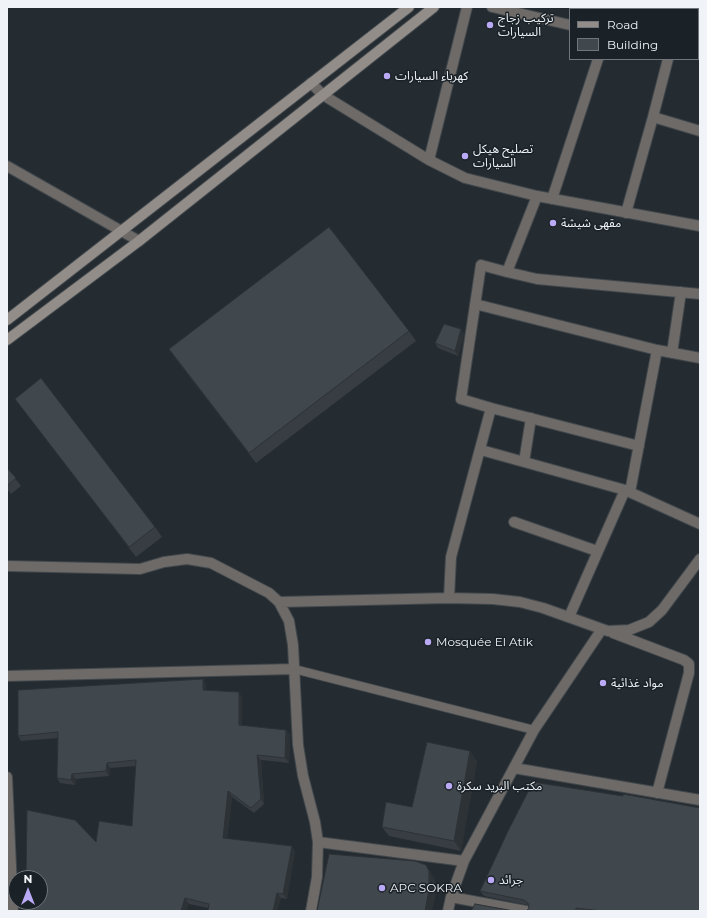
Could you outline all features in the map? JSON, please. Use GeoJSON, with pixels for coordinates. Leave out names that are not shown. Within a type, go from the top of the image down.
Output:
{"type":"FeatureCollection","features":[{"type":"Feature","properties":{"kind":"street"},"geometry":{"type":"LineString","coordinates":[[7,320],[409,7]]}},
{"type":"Feature","properties":{"kind":"street"},"geometry":{"type":"LineString","coordinates":[[7,340],[139,241],[434,7]]}},
{"type":"Feature","properties":{"kind":"street"},"geometry":{"type":"LineString","coordinates":[[429,160],[467,7]]}},
{"type":"Feature","properties":{"kind":"street"},"geometry":{"type":"LineString","coordinates":[[492,7],[569,25]]}},
{"type":"Feature","properties":{"kind":"street"},"geometry":{"type":"LineString","coordinates":[[552,199],[598,60]]}},
{"type":"Feature","properties":{"kind":"street"},"geometry":{"type":"LineString","coordinates":[[626,213],[668,60]]}},
{"type":"Feature","properties":{"kind":"street"},"geometry":{"type":"LineString","coordinates":[[311,83],[323,95],[429,160],[465,178],[537,196],[700,226]]}},
{"type":"Feature","properties":{"kind":"street"},"geometry":{"type":"LineString","coordinates":[[653,117],[700,131]]}},
{"type":"Feature","properties":{"kind":"street"},"geometry":{"type":"LineString","coordinates":[[7,166],[139,241]]}},
{"type":"Feature","properties":{"kind":"street"},"geometry":{"type":"LineString","coordinates":[[508,272],[537,196]]}},
{"type":"Feature","properties":{"kind":"street"},"geometry":{"type":"LineString","coordinates":[[639,446],[461,399],[481,265],[537,279],[700,294]]}},
{"type":"Feature","properties":{"kind":"street"},"geometry":{"type":"LineString","coordinates":[[672,353],[681,292]]}},
{"type":"Feature","properties":{"kind":"street"},"geometry":{"type":"LineString","coordinates":[[476,304],[657,350],[700,358]]}},
{"type":"Feature","properties":{"kind":"street"},"geometry":{"type":"LineString","coordinates":[[569,617],[597,551],[628,491],[639,446],[657,350]]}},
{"type":"Feature","properties":{"kind":"street"},"geometry":{"type":"LineString","coordinates":[[449,598],[451,556],[492,408]]}},
{"type":"Feature","properties":{"kind":"street"},"geometry":{"type":"LineString","coordinates":[[524,462],[531,418]]}},
{"type":"Feature","properties":{"kind":"street"},"geometry":{"type":"LineString","coordinates":[[480,450],[628,491],[700,524]]}},
{"type":"Feature","properties":{"kind":"street"},"geometry":{"type":"LineString","coordinates":[[514,522],[597,551]]}},
{"type":"Feature","properties":{"kind":"street"},"geometry":{"type":"LineString","coordinates":[[605,630],[629,630],[649,622],[662,610],[700,559]]}},
{"type":"Feature","properties":{"kind":"street"},"geometry":{"type":"LineString","coordinates":[[7,566],[140,569],[164,562],[193,560],[216,565],[269,593],[279,602],[289,621],[293,645],[298,745],[303,776],[315,822],[318,842],[317,877],[311,911]]}},
{"type":"Feature","properties":{"kind":"street"},"geometry":{"type":"LineString","coordinates":[[279,602],[449,598],[493,599],[520,602],[544,608],[684,660],[689,664],[689,673],[657,793]]}},
{"type":"Feature","properties":{"kind":"street"},"geometry":{"type":"LineString","coordinates":[[448,911],[451,897],[464,861],[534,730],[605,630]]}},
{"type":"Feature","properties":{"kind":"street"},"geometry":{"type":"LineString","coordinates":[[7,676],[294,669]]}},
{"type":"Feature","properties":{"kind":"street"},"geometry":{"type":"LineString","coordinates":[[514,768],[700,800]]}},
{"type":"Feature","properties":{"kind":"street"},"geometry":{"type":"LineString","coordinates":[[7,777],[13,911]]}},
{"type":"Feature","properties":{"kind":"street"},"geometry":{"type":"LineString","coordinates":[[318,842],[464,861]]}},
{"type":"Feature","properties":{"kind":"street"},"geometry":{"type":"LineString","coordinates":[[451,897],[526,911]]}},
{"type":"Feature","properties":{"kind":"lane"},"geometry":{"type":"LineString","coordinates":[[294,669],[534,730]]}},
{"type":"Feature","properties":{"kind":"building"},"geometry":{"type":"Polygon","coordinates":[[[329,227],[409,331],[249,453],[169,349],[329,227]]]}},
{"type":"Feature","properties":{"kind":"building"},"geometry":{"type":"Polygon","coordinates":[[[444,324],[461,329],[455,351],[435,343],[444,324]]]}},
{"type":"Feature","properties":{"kind":"building"},"geometry":{"type":"Polygon","coordinates":[[[41,378],[155,527],[129,547],[15,399],[41,378]]]}},
{"type":"Feature","properties":{"kind":"building"},"geometry":{"type":"Polygon","coordinates":[[[7,468],[16,478],[7,486],[7,468]]]}},
{"type":"Feature","properties":{"kind":"building"},"geometry":{"type":"Polygon","coordinates":[[[203,679],[203,690],[239,692],[239,725],[286,730],[285,758],[257,755],[261,799],[251,808],[228,791],[223,838],[292,846],[283,894],[277,893],[273,911],[208,911],[209,904],[185,898],[181,911],[28,911],[48,910],[48,870],[26,870],[27,810],[75,820],[96,842],[99,821],[132,826],[136,760],[107,763],[106,771],[72,774],[71,780],[57,778],[58,732],[18,736],[18,690],[203,679]]]}},
{"type":"Feature","properties":{"kind":"building","name":"مكتب البريد سكرة"},"geometry":{"type":"Polygon","coordinates":[[[427,742],[470,751],[454,841],[382,827],[386,802],[412,807],[427,742]]]}},
{"type":"Feature","properties":{"kind":"building"},"geometry":{"type":"Polygon","coordinates":[[[533,782],[623,796],[623,794],[700,808],[700,911],[603,911],[576,908],[576,911],[526,911],[529,908],[528,903],[524,900],[480,891],[533,782]]]}},
{"type":"Feature","properties":{"kind":"building","name":"APC SOKRA"},"geometry":{"type":"Polygon","coordinates":[[[329,854],[415,861],[426,865],[429,871],[429,890],[425,911],[317,911],[329,854]]]}},
{"type":"Feature","properties":{"kind":"building"},"geometry":{"type":"Polygon","coordinates":[[[475,904],[514,911],[471,911],[475,904]]]}},
{"type":"Feature","properties":{"kind":"place","name":"تركيب زجاج السيارات"},"geometry":{"type":"Point","coordinates":[490,25]}},
{"type":"Feature","properties":{"kind":"place","name":"كهرباء السيارات"},"geometry":{"type":"Point","coordinates":[387,76]}},
{"type":"Feature","properties":{"kind":"place","name":"تصليح هيكل السيارات"},"geometry":{"type":"Point","coordinates":[465,156]}},
{"type":"Feature","properties":{"kind":"place","name":"مقهى شيشة"},"geometry":{"type":"Point","coordinates":[553,223]}},
{"type":"Feature","properties":{"kind":"place","name":"Mosquée El Atik"},"geometry":{"type":"Point","coordinates":[428,642]}},
{"type":"Feature","properties":{"kind":"place","name":"مواد غذائية"},"geometry":{"type":"Point","coordinates":[603,683]}},
{"type":"Feature","properties":{"kind":"place","name":"مكتب البريد سكرة"},"geometry":{"type":"Point","coordinates":[449,786]}},
{"type":"Feature","properties":{"kind":"place","name":"جرائد"},"geometry":{"type":"Point","coordinates":[491,880]}},
{"type":"Feature","properties":{"kind":"place","name":"APC SOKRA"},"geometry":{"type":"Point","coordinates":[382,888]}}]}
